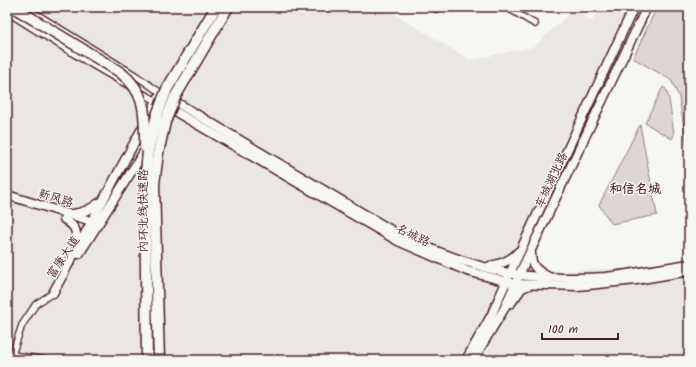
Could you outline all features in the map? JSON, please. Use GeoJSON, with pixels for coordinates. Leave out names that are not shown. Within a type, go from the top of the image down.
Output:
{"type":"FeatureCollection","features":[{"type":"Feature","properties":{"kind":"highway"},"geometry":{"type":"LineString","coordinates":[[13,7],[120,72],[131,81],[139,92],[143,103],[146,169]]}},
{"type":"Feature","properties":{"kind":"highway","name":"内环北线快速路"},"geometry":{"type":"LineString","coordinates":[[147,360],[145,185],[148,151],[157,115],[168,89],[216,7]]}},
{"type":"Feature","properties":{"kind":"highway","name":"内环北线快速路"},"geometry":{"type":"LineString","coordinates":[[159,360],[154,184],[158,153],[165,122],[175,97],[228,7]]}},
{"type":"Feature","properties":{"kind":"main road","name":"车城湖北路"},"geometry":{"type":"LineString","coordinates":[[466,360],[492,316],[510,272],[634,7]]}},
{"type":"Feature","properties":{"kind":"main road","name":"车城湖北路"},"geometry":{"type":"LineString","coordinates":[[473,360],[504,309],[647,7]]}},
{"type":"Feature","properties":{"kind":"main road","name":"富康大道"},"geometry":{"type":"LineString","coordinates":[[53,293],[77,248],[93,226],[103,200],[182,58]]}},
{"type":"Feature","properties":{"kind":"main road","name":"富康大道"},"geometry":{"type":"LineString","coordinates":[[53,293],[93,226],[170,109],[196,66]]}},
{"type":"Feature","properties":{"kind":"main road","name":"名城路"},"geometry":{"type":"LineString","coordinates":[[159,97],[175,101],[401,236],[430,250],[486,267],[519,275],[547,277],[604,277],[689,264]]}},
{"type":"Feature","properties":{"kind":"main road","name":"名城路"},"geometry":{"type":"LineString","coordinates":[[159,97],[170,109],[398,242],[457,267],[487,277],[515,284],[578,286],[636,280],[689,272]]}},
{"type":"Feature","properties":{"kind":"main road","name":"新风路"},"geometry":{"type":"LineString","coordinates":[[7,195],[93,226]]}},
{"type":"Feature","properties":{"kind":"main road"},"geometry":{"type":"LineString","coordinates":[[65,216],[80,214],[91,210],[103,200]]}},
{"type":"Feature","properties":{"kind":"main road","name":"新风路"},"geometry":{"type":"LineString","coordinates":[[7,201],[65,216]]}},
{"type":"Feature","properties":{"kind":"main road"},"geometry":{"type":"LineString","coordinates":[[65,216],[76,230],[77,248]]}},
{"type":"Feature","properties":{"kind":"main road"},"geometry":{"type":"LineString","coordinates":[[486,267],[503,264],[514,257],[522,247]]}},
{"type":"Feature","properties":{"kind":"main road"},"geometry":{"type":"LineString","coordinates":[[531,250],[531,262],[539,272],[547,277]]}},
{"type":"Feature","properties":{"kind":"main road"},"geometry":{"type":"LineString","coordinates":[[487,277],[494,281],[498,288],[499,297]]}},
{"type":"Feature","properties":{"kind":"main road"},"geometry":{"type":"LineString","coordinates":[[476,360],[516,295],[522,288],[529,284]]}},
{"type":"Feature","properties":{"kind":"street"},"geometry":{"type":"LineString","coordinates":[[25,7],[135,75],[159,97]]}},
{"type":"Feature","properties":{"kind":"street"},"geometry":{"type":"LineString","coordinates":[[506,7],[535,24]]}},
{"type":"Feature","properties":{"kind":"street"},"geometry":{"type":"LineString","coordinates":[[7,12],[47,38],[128,86],[159,97]]}},
{"type":"Feature","properties":{"kind":"street"},"geometry":{"type":"LineString","coordinates":[[45,360],[9,354],[22,325],[36,304],[53,293]]}},
{"type":"Feature","properties":{"kind":"shaded area"},"geometry":{"type":"Polygon","coordinates":[[[7,7],[212,7],[157,101],[327,191],[181,102],[235,7],[383,7],[470,60],[533,47],[574,10],[592,21],[601,7],[634,7],[514,257],[492,263],[517,270],[575,271],[689,264],[689,360],[35,360],[7,354],[7,7]]]}},
{"type":"Feature","properties":{"kind":"shaded area"},"geometry":{"type":"Polygon","coordinates":[[[657,7],[689,7],[689,157],[679,97],[671,80],[633,58],[657,7]]]}},
{"type":"Feature","properties":{"kind":"shaded area"},"geometry":{"type":"Polygon","coordinates":[[[663,87],[666,89],[669,99],[674,134],[672,139],[645,123],[663,87]]]}},
{"type":"Feature","properties":{"kind":"shaded area"},"geometry":{"type":"Polygon","coordinates":[[[640,125],[657,215],[612,224],[599,205],[640,125]]]}},
{"type":"Feature","properties":{"kind":"district","name":"和信名城"},"geometry":{"type":"Point","coordinates":[635,188]}}]}
